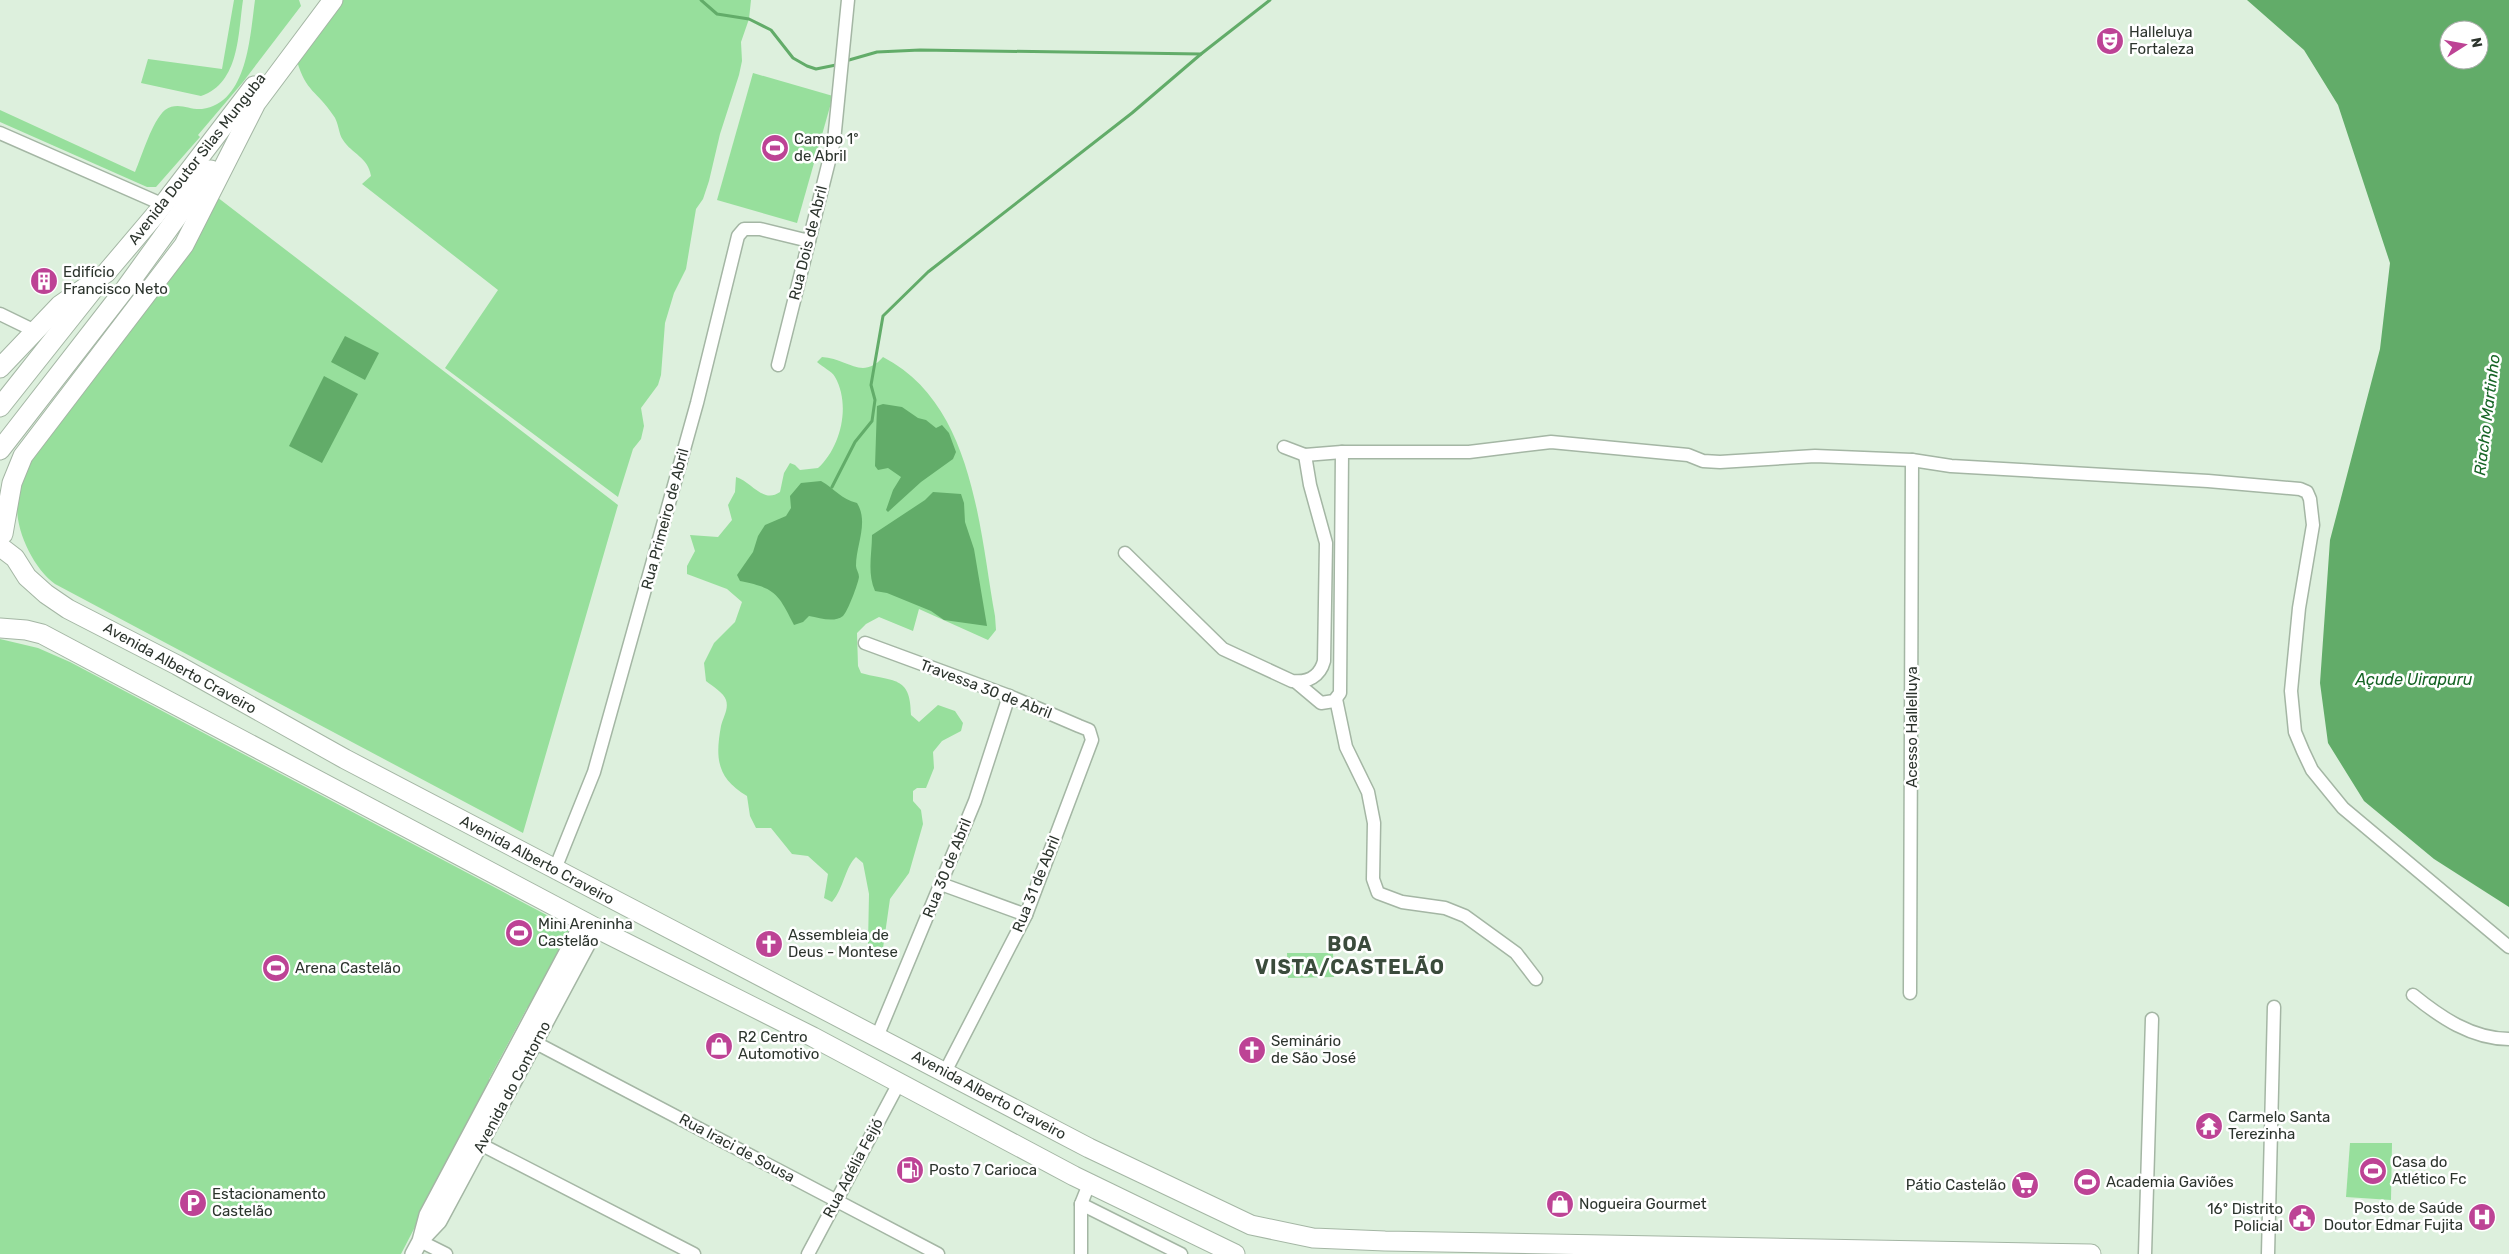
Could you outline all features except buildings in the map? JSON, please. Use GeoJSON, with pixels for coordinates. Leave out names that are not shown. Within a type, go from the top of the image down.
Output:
{"type":"FeatureCollection","features":[{"type":"Feature","properties":{"kind":"main road","name":"Avenida Doutor Silas Munguba"},"geometry":{"type":"LineString","coordinates":[[0,368],[60,305],[106,273],[164,205],[318,0]]}},
{"type":"Feature","properties":{"kind":"main road","name":"Avenida Doutor Silas Munguba"},"geometry":{"type":"LineString","coordinates":[[2,546],[12,483],[23,456],[184,245],[256,103],[333,0]]}},
{"type":"Feature","properties":{"kind":"main road"},"geometry":{"type":"LineString","coordinates":[[0,450],[168,231],[256,103]]}},
{"type":"Feature","properties":{"kind":"main road"},"geometry":{"type":"LineString","coordinates":[[0,407],[106,273]]}},
{"type":"Feature","properties":{"kind":"main road"},"geometry":{"type":"LineString","coordinates":[[0,515],[2,546]]}},
{"type":"Feature","properties":{"kind":"main road","name":"Avenida Alberto Craveiro"},"geometry":{"type":"LineString","coordinates":[[2,546],[15,558],[27,577],[46,594],[68,609],[177,665],[345,759],[877,1037],[1104,1155],[1251,1225],[1313,1238],[2091,1254]]}},
{"type":"Feature","properties":{"kind":"main road"},"geometry":{"type":"LineString","coordinates":[[0,628],[26,630],[42,634],[590,925],[899,1083],[1090,1184],[1235,1254]]}},
{"type":"Feature","properties":{"kind":"main road"},"geometry":{"type":"LineString","coordinates":[[1090,1184],[1104,1155]]}},
{"type":"Feature","properties":{"kind":"street","name":"Rua Dois de Abril"},"geometry":{"type":"LineString","coordinates":[[778,365],[834,141],[848,0]]}},
{"type":"Feature","properties":{"kind":"street"},"geometry":{"type":"LineString","coordinates":[[0,133],[164,205]]}},
{"type":"Feature","properties":{"kind":"street","name":"Rua Primeiro de Abril"},"geometry":{"type":"LineString","coordinates":[[555,869],[594,772],[602,745],[697,403],[738,236],[744,229],[755,228],[809,240]]}},
{"type":"Feature","properties":{"kind":"street"},"geometry":{"type":"LineString","coordinates":[[0,314],[36,331]]}},
{"type":"Feature","properties":{"kind":"street"},"geometry":{"type":"LineString","coordinates":[[1284,447],[1305,455],[1342,452],[1469,452],[1551,442],[1688,455],[1703,461],[1720,462],[1814,456],[1912,460],[1951,466],[2280,486],[2300,489],[2307,492],[2310,499],[2313,525],[2299,608],[2291,691],[2295,732],[2303,751],[2312,770],[2343,808],[2509,947]]}},
{"type":"Feature","properties":{"kind":"street"},"geometry":{"type":"LineString","coordinates":[[1125,553],[1224,649],[1255,665],[1296,682],[1318,701],[1329,702],[1336,699],[1340,693],[1342,670],[1342,452]]}},
{"type":"Feature","properties":{"kind":"street"},"geometry":{"type":"LineString","coordinates":[[1296,682],[1307,680],[1319,673],[1325,654],[1326,543],[1310,485],[1305,455]]}},
{"type":"Feature","properties":{"kind":"street","name":"Acesso Hallelluya"},"geometry":{"type":"LineString","coordinates":[[1910,993],[1912,460]]}},
{"type":"Feature","properties":{"kind":"street","name":"Travessa 30 de Abril"},"geometry":{"type":"LineString","coordinates":[[865,643],[1009,696],[1089,730],[1092,740],[1090,746]]}},
{"type":"Feature","properties":{"kind":"street","name":"Rua 30 de Abril"},"geometry":{"type":"LineString","coordinates":[[877,1037],[974,801],[1009,696]]}},
{"type":"Feature","properties":{"kind":"street"},"geometry":{"type":"LineString","coordinates":[[1336,699],[1346,747],[1368,792],[1374,823],[1373,879],[1378,893],[1402,902],[1445,908],[1464,916],[1516,953],[1536,979]]}},
{"type":"Feature","properties":{"kind":"street","name":"Rua 31 de Abril"},"geometry":{"type":"LineString","coordinates":[[945,1072],[1026,915],[1090,746]]}},
{"type":"Feature","properties":{"kind":"street"},"geometry":{"type":"LineString","coordinates":[[941,884],[1026,915]]}},
{"type":"Feature","properties":{"kind":"street","name":"Avenida do Contorno"},"geometry":{"type":"LineString","coordinates":[[417,1247],[440,1221],[482,1145],[536,1043],[590,925]]}},
{"type":"Feature","properties":{"kind":"street","name":"Avenida do Contorno"},"geometry":{"type":"LineString","coordinates":[[417,1247],[427,1215],[590,925]]}},
{"type":"Feature","properties":{"kind":"street"},"geometry":{"type":"LineString","coordinates":[[2413,995],[2450,1022],[2496,1039],[2509,1039]]}},
{"type":"Feature","properties":{"kind":"street"},"geometry":{"type":"LineString","coordinates":[[2268,1254],[2274,1007]]}},
{"type":"Feature","properties":{"kind":"street"},"geometry":{"type":"LineString","coordinates":[[2145,1254],[2152,1019]]}},
{"type":"Feature","properties":{"kind":"street","name":"Rua Iraci de Sousa"},"geometry":{"type":"LineString","coordinates":[[536,1043],[938,1254]]}},
{"type":"Feature","properties":{"kind":"street","name":"Rua Adélia Feijó"},"geometry":{"type":"LineString","coordinates":[[808,1254],[899,1083]]}},
{"type":"Feature","properties":{"kind":"street"},"geometry":{"type":"LineString","coordinates":[[482,1145],[694,1254]]}},
{"type":"Feature","properties":{"kind":"street"},"geometry":{"type":"LineString","coordinates":[[1081,1254],[1081,1204],[1090,1184]]}},
{"type":"Feature","properties":{"kind":"street"},"geometry":{"type":"LineString","coordinates":[[1081,1204],[1181,1254]]}},
{"type":"Feature","properties":{"kind":"street"},"geometry":{"type":"LineString","coordinates":[[417,1247],[446,1254]]}},
{"type":"Feature","properties":{"kind":"shaded area"},"geometry":{"type":"Polygon","coordinates":[[[234,0],[243,0],[235,56],[223,80],[214,89],[201,96],[141,83],[148,59],[222,69],[234,0]]]}},
{"type":"Feature","properties":{"kind":"shaded area"},"geometry":{"type":"Polygon","coordinates":[[[255,0],[299,0],[301,6],[243,82],[198,135],[200,137],[156,187],[147,187],[0,122],[0,110],[135,172],[152,130],[165,110],[174,106],[202,109],[217,104],[229,94],[238,81],[244,65],[255,0]]]}},
{"type":"Feature","properties":{"kind":"shaded area"},"geometry":{"type":"Polygon","coordinates":[[[343,0],[751,0],[749,19],[741,42],[742,61],[739,75],[720,134],[709,181],[703,199],[696,209],[686,269],[674,293],[665,323],[661,375],[658,385],[641,408],[644,426],[641,439],[633,449],[618,497],[445,368],[498,290],[362,184],[371,176],[367,164],[343,140],[335,118],[304,79],[297,61],[343,0]]]}},
{"type":"Feature","properties":{"kind":"shaded area","name":"Campo 1º de Abril"},"geometry":{"type":"Polygon","coordinates":[[[753,73],[833,96],[797,223],[717,200],[753,73]]]}},
{"type":"Feature","properties":{"kind":"shaded area"},"geometry":{"type":"Polygon","coordinates":[[[217,197],[618,505],[523,833],[55,584],[39,567],[26,544],[18,519],[18,495],[34,456],[217,197]]]}},
{"type":"Feature","properties":{"kind":"shaded area"},"geometry":{"type":"Polygon","coordinates":[[[822,357],[861,368],[875,364],[883,357],[913,378],[937,405],[954,436],[967,471],[977,508],[995,616],[996,630],[988,640],[919,609],[913,631],[879,617],[866,624],[857,633],[858,666],[861,673],[898,682],[904,687],[908,693],[911,715],[919,722],[938,705],[955,711],[963,723],[961,731],[942,741],[933,752],[934,768],[926,788],[917,788],[913,791],[913,801],[921,810],[923,824],[909,873],[890,899],[883,948],[878,956],[868,944],[869,894],[863,863],[856,857],[849,866],[832,902],[824,898],[828,874],[808,856],[792,854],[771,828],[756,828],[750,816],[747,796],[729,782],[720,767],[719,738],[727,703],[723,695],[706,681],[704,663],[714,643],[735,622],[742,602],[727,589],[687,574],[687,566],[695,551],[690,535],[718,537],[732,520],[728,505],[735,492],[736,477],[763,494],[774,495],[780,492],[784,473],[790,463],[800,470],[818,468],[833,449],[841,425],[843,413],[842,400],[840,388],[834,375],[817,362],[822,357]]]}},
{"type":"Feature","properties":{"kind":"shaded area","name":"Arena Castelão"},"geometry":{"type":"Polygon","coordinates":[[[0,639],[38,648],[70,662],[571,928],[571,932],[534,1004],[527,1008],[489,1079],[489,1084],[401,1254],[0,1254],[0,639]]]}},
{"type":"Feature","properties":{"kind":"shaded area"},"geometry":{"type":"Polygon","coordinates":[[[1287,953],[1333,953],[1334,977],[1288,978],[1287,953]]]}},
{"type":"Feature","properties":{"kind":"shaded area"},"geometry":{"type":"Polygon","coordinates":[[[2350,1143],[2392,1143],[2391,1200],[2346,1197],[2350,1143]]]}},
{"type":"Feature","properties":{"kind":"water","name":"Açude Uirapuru"},"geometry":{"type":"Polygon","coordinates":[[[2247,0],[2509,0],[2509,907],[2434,859],[2364,801],[2328,743],[2320,683],[2330,540],[2380,349],[2390,263],[2338,105],[2304,50],[2247,0]]]}},
{"type":"Feature","properties":{"kind":"water"},"geometry":{"type":"Polygon","coordinates":[[[345,336],[379,353],[365,380],[331,362],[345,336]]]}},
{"type":"Feature","properties":{"kind":"water"},"geometry":{"type":"Polygon","coordinates":[[[324,376],[358,394],[322,463],[289,446],[324,376]]]}},
{"type":"Feature","properties":{"kind":"water"},"geometry":{"type":"Polygon","coordinates":[[[883,404],[902,407],[918,418],[926,420],[936,428],[942,425],[949,433],[956,452],[953,459],[921,482],[888,512],[886,510],[893,490],[901,477],[888,468],[878,470],[875,466],[877,406],[883,404]]]}},
{"type":"Feature","properties":{"kind":"water"},"geometry":{"type":"Polygon","coordinates":[[[821,481],[842,496],[857,503],[860,510],[862,526],[856,566],[859,577],[843,616],[831,620],[809,616],[803,622],[794,625],[784,606],[774,594],[761,586],[740,581],[737,575],[753,552],[758,536],[765,525],[786,516],[791,508],[790,496],[801,483],[821,481]]]}},
{"type":"Feature","properties":{"kind":"water"},"geometry":{"type":"Polygon","coordinates":[[[933,492],[961,494],[964,503],[965,522],[974,549],[987,626],[944,620],[931,611],[887,593],[875,591],[871,577],[872,535],[925,500],[933,492]]]}},
{"type":"Feature","properties":{"kind":"waterway"},"geometry":{"type":"LineString","coordinates":[[701,0],[717,14],[749,19],[771,30],[793,58],[807,66],[816,69],[836,65]]}},
{"type":"Feature","properties":{"kind":"waterway"},"geometry":{"type":"LineString","coordinates":[[849,60],[877,52],[920,50],[1201,54],[1270,0]]}},
{"type":"Feature","properties":{"kind":"waterway"},"geometry":{"type":"LineString","coordinates":[[832,487],[855,442],[872,421],[875,400],[871,385],[883,316],[928,272],[1132,113],[1201,54]]}},
{"type":"Feature","properties":{"kind":"place","name":"Halleluya Fortaleza"},"geometry":{"type":"Point","coordinates":[2110,41]}},
{"type":"Feature","properties":{"kind":"place","name":"Campo 1º de Abril"},"geometry":{"type":"Point","coordinates":[775,148]}},
{"type":"Feature","properties":{"kind":"place","name":"Edifício Francisco Neto"},"geometry":{"type":"Point","coordinates":[44,281]}},
{"type":"Feature","properties":{"kind":"place","name":"Mini Areninha Castelão"},"geometry":{"type":"Point","coordinates":[519,933]}},
{"type":"Feature","properties":{"kind":"place","name":"Assembleia de Deus - Montese"},"geometry":{"type":"Point","coordinates":[769,944]}},
{"type":"Feature","properties":{"kind":"place","name":"Arena Castelão"},"geometry":{"type":"Point","coordinates":[276,968]}},
{"type":"Feature","properties":{"kind":"place","name":"R2 Centro Automotivo"},"geometry":{"type":"Point","coordinates":[719,1046]}},
{"type":"Feature","properties":{"kind":"place","name":"Seminário de São José"},"geometry":{"type":"Point","coordinates":[1252,1050]}},
{"type":"Feature","properties":{"kind":"place","name":"Carmelo Santa Terezinha"},"geometry":{"type":"Point","coordinates":[2209,1126]}},
{"type":"Feature","properties":{"kind":"place","name":"Posto 7 Carioca"},"geometry":{"type":"Point","coordinates":[910,1170]}},
{"type":"Feature","properties":{"kind":"place","name":"Casa do Atlético Fc"},"geometry":{"type":"Point","coordinates":[2373,1171]}},
{"type":"Feature","properties":{"kind":"place","name":"Academia Gaviões"},"geometry":{"type":"Point","coordinates":[2087,1182]}},
{"type":"Feature","properties":{"kind":"place","name":"Pátio Castelão"},"geometry":{"type":"Point","coordinates":[2025,1185]}},
{"type":"Feature","properties":{"kind":"place","name":"Estacionamento Castelão"},"geometry":{"type":"Point","coordinates":[193,1203]}},
{"type":"Feature","properties":{"kind":"place","name":"Nogueira Gourmet"},"geometry":{"type":"Point","coordinates":[1560,1204]}},
{"type":"Feature","properties":{"kind":"place","name":"Posto de Saúde Doutor Edmar Fujita"},"geometry":{"type":"Point","coordinates":[2482,1217]}},
{"type":"Feature","properties":{"kind":"place","name":"16º Distrito Policial"},"geometry":{"type":"Point","coordinates":[2302,1218]}},
{"type":"Feature","properties":{"kind":"district","name":"BOA VISTA/CASTELÃO"},"geometry":{"type":"Point","coordinates":[1350,956]}},
{"type":"Feature","properties":{"kind":"water label","name":"Riacho Martinho"},"geometry":{"type":"Point","coordinates":[2487,415]}}]}
